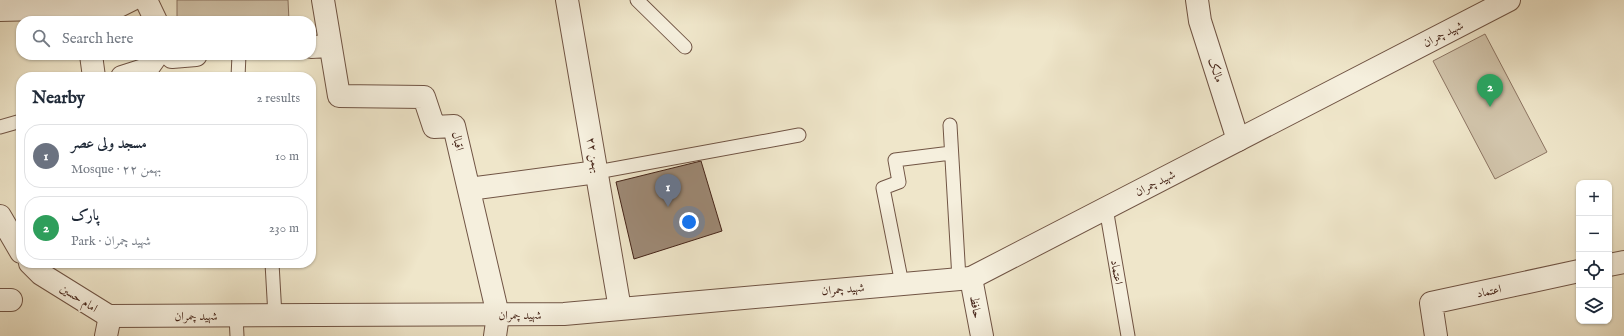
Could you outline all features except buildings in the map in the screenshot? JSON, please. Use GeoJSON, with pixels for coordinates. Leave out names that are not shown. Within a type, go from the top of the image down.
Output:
{"type":"FeatureCollection","features":[{"type":"Feature","properties":{"kind":"street"},"geometry":{"type":"LineString","coordinates":[[0,10],[84,14],[117,7],[131,0]]}},
{"type":"Feature","properties":{"kind":"street"},"geometry":{"type":"LineString","coordinates":[[146,0],[154,16]]}},
{"type":"Feature","properties":{"kind":"street","name":"اقبال"},"geometry":{"type":"LineString","coordinates":[[323,0],[321,47],[339,96],[424,97],[434,127],[454,126],[498,315]]}},
{"type":"Feature","properties":{"kind":"street","name":"۲۲ بهمن"},"geometry":{"type":"LineString","coordinates":[[567,0],[620,309]]}},
{"type":"Feature","properties":{"kind":"street","name":"مالک"},"geometry":{"type":"LineString","coordinates":[[1197,0],[1200,21],[1238,140]]}},
{"type":"Feature","properties":{"kind":"street","name":"شهید چمران"},"geometry":{"type":"LineString","coordinates":[[108,326],[237,326],[275,316],[564,314],[965,278],[1106,208],[1508,0]]}},
{"type":"Feature","properties":{"kind":"street"},"geometry":{"type":"LineString","coordinates":[[92,60],[93,72]]}},
{"type":"Feature","properties":{"kind":"street"},"geometry":{"type":"LineString","coordinates":[[138,72],[147,69],[153,60]]}},
{"type":"Feature","properties":{"kind":"street"},"geometry":{"type":"LineString","coordinates":[[469,189],[597,172]]}},
{"type":"Feature","properties":{"kind":"street"},"geometry":{"type":"LineString","coordinates":[[0,216],[16,243]]}},
{"type":"Feature","properties":{"kind":"street"},"geometry":{"type":"LineString","coordinates":[[1612,264],[1624,262]]}},
{"type":"Feature","properties":{"kind":"street","name":"امام حسین"},"geometry":{"type":"LineString","coordinates":[[35,268],[42,274],[106,315],[108,326]]}},
{"type":"Feature","properties":{"kind":"street","name":"اعتماد"},"geometry":{"type":"LineString","coordinates":[[1436,336],[1431,303],[1576,272]]}},
{"type":"Feature","properties":{"kind":"street","name":"حافظ"},"geometry":{"type":"LineString","coordinates":[[965,278],[982,336]]}},
{"type":"Feature","properties":{"kind":"street"},"geometry":{"type":"LineString","coordinates":[[495,336],[498,315]]}},
{"type":"Feature","properties":{"kind":"lane"},"geometry":{"type":"LineString","coordinates":[[637,0],[686,47]]}},
{"type":"Feature","properties":{"kind":"lane"},"geometry":{"type":"LineString","coordinates":[[238,72],[239,60]]}},
{"type":"Feature","properties":{"kind":"lane"},"geometry":{"type":"LineString","coordinates":[[0,127],[16,122]]}},
{"type":"Feature","properties":{"kind":"lane"},"geometry":{"type":"LineString","coordinates":[[950,124],[951,153],[965,278]]}},
{"type":"Feature","properties":{"kind":"lane"},"geometry":{"type":"LineString","coordinates":[[597,172],[799,136]]}},
{"type":"Feature","properties":{"kind":"lane"},"geometry":{"type":"LineString","coordinates":[[902,284],[883,188],[899,182],[895,160],[951,153]]}},
{"type":"Feature","properties":{"kind":"lane","name":"اعتماد"},"geometry":{"type":"LineString","coordinates":[[1106,208],[1128,336]]}},
{"type":"Feature","properties":{"kind":"lane"},"geometry":{"type":"LineString","coordinates":[[272,268],[275,316]]}},
{"type":"Feature","properties":{"kind":"shaded area"},"geometry":{"type":"Polygon","coordinates":[[[177,0],[288,0],[289,16],[177,16],[177,0]]]}},
{"type":"Feature","properties":{"kind":"shaded area"},"geometry":{"type":"Polygon","coordinates":[[[1485,34],[1547,152],[1495,179],[1433,61],[1485,34]]]}},
{"type":"Feature","properties":{"kind":"place","name":"پارک"},"geometry":{"type":"Point","coordinates":[1490,107]}},
{"type":"Feature","properties":{"kind":"place","name":"مسجد ولی عصر"},"geometry":{"type":"Point","coordinates":[668,207]}}]}
